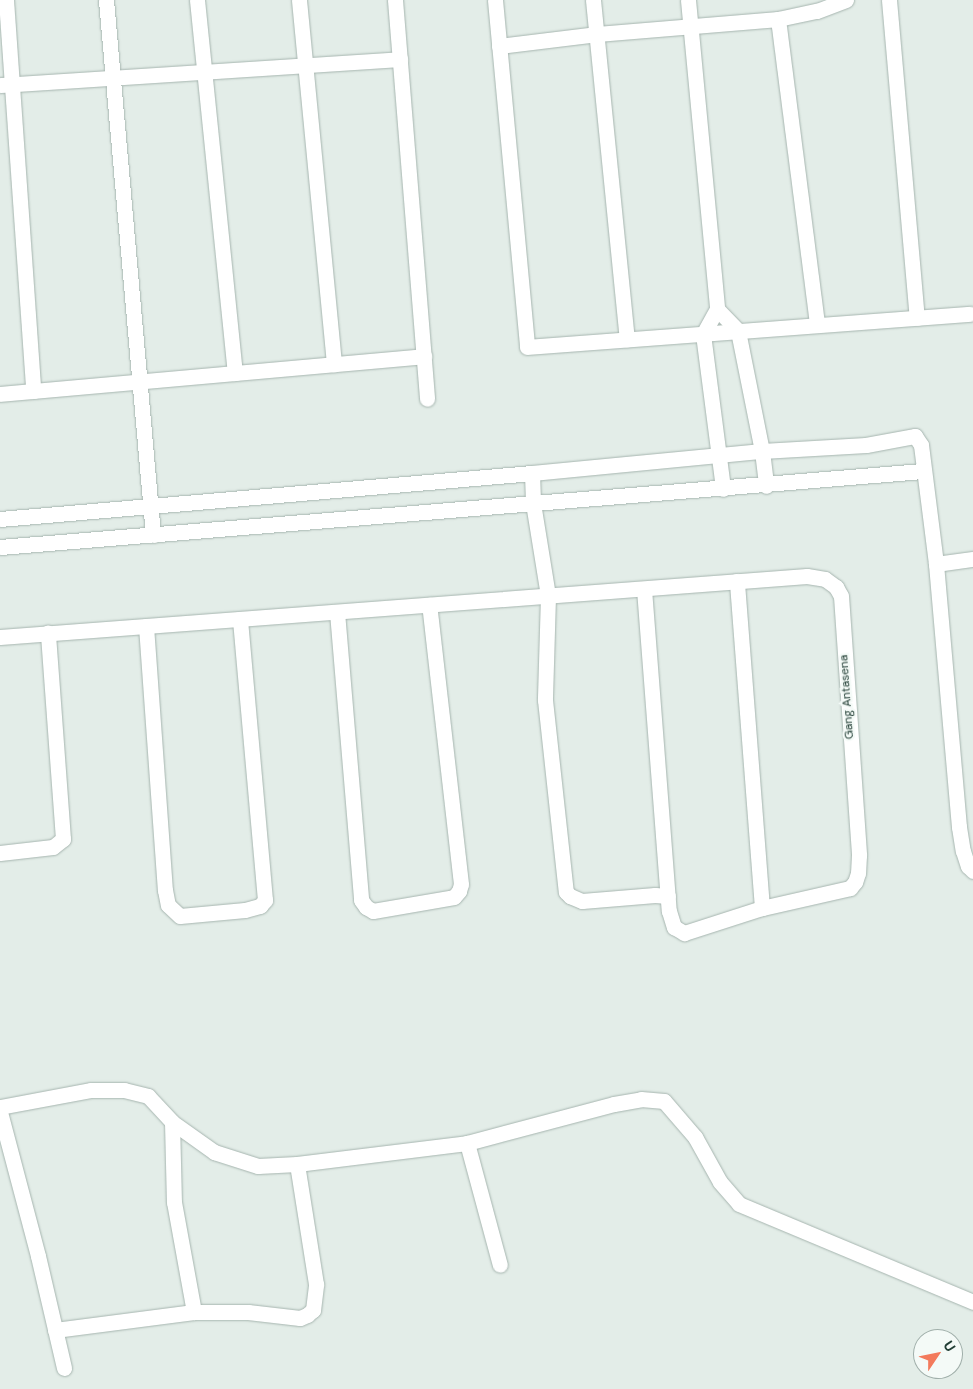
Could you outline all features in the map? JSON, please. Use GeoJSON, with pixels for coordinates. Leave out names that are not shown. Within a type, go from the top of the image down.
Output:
{"type":"FeatureCollection","features":[{"type":"Feature","properties":{"kind":"street"},"geometry":{"type":"LineString","coordinates":[[6,0],[6,85],[33,391]]}},
{"type":"Feature","properties":{"kind":"street"},"geometry":{"type":"LineString","coordinates":[[106,0],[153,534]]}},
{"type":"Feature","properties":{"kind":"street"},"geometry":{"type":"LineString","coordinates":[[197,0],[235,373]]}},
{"type":"Feature","properties":{"kind":"street"},"geometry":{"type":"LineString","coordinates":[[299,0],[334,364]]}},
{"type":"Feature","properties":{"kind":"street"},"geometry":{"type":"LineString","coordinates":[[395,0],[427,399]]}},
{"type":"Feature","properties":{"kind":"street"},"geometry":{"type":"LineString","coordinates":[[495,0],[527,347],[970,314]]}},
{"type":"Feature","properties":{"kind":"street"},"geometry":{"type":"LineString","coordinates":[[593,0],[627,339]]}},
{"type":"Feature","properties":{"kind":"street"},"geometry":{"type":"LineString","coordinates":[[688,0],[717,309],[703,334],[723,489]]}},
{"type":"Feature","properties":{"kind":"street"},"geometry":{"type":"LineString","coordinates":[[499,46],[596,34],[778,18],[813,6],[846,0]]}},
{"type":"Feature","properties":{"kind":"street"},"geometry":{"type":"LineString","coordinates":[[889,0],[917,318]]}},
{"type":"Feature","properties":{"kind":"street"},"geometry":{"type":"LineString","coordinates":[[778,18],[817,325]]}},
{"type":"Feature","properties":{"kind":"street"},"geometry":{"type":"LineString","coordinates":[[6,85],[400,59]]}},
{"type":"Feature","properties":{"kind":"street"},"geometry":{"type":"LineString","coordinates":[[717,309],[738,331],[762,450],[766,486]]}},
{"type":"Feature","properties":{"kind":"street"},"geometry":{"type":"LineString","coordinates":[[0,394],[424,356]]}},
{"type":"Feature","properties":{"kind":"street"},"geometry":{"type":"LineString","coordinates":[[0,519],[532,473],[762,450],[866,445],[915,436],[921,445],[936,564],[959,827],[968,866],[973,871]]}},
{"type":"Feature","properties":{"kind":"street"},"geometry":{"type":"LineString","coordinates":[[0,547],[923,472]]}},
{"type":"Feature","properties":{"kind":"street"},"geometry":{"type":"LineString","coordinates":[[532,473],[533,503],[548,596],[545,700],[566,892],[570,896],[582,900],[655,895],[668,896]]}},
{"type":"Feature","properties":{"kind":"street"},"geometry":{"type":"LineString","coordinates":[[936,564],[973,560]]}},
{"type":"Feature","properties":{"kind":"street","name":"Gang Antasena"},"geometry":{"type":"LineString","coordinates":[[644,589],[668,896],[671,920],[674,927],[684,933],[762,908],[850,888],[855,882],[858,873],[841,596],[836,587],[825,579],[807,576],[737,582]]}},
{"type":"Feature","properties":{"kind":"street"},"geometry":{"type":"LineString","coordinates":[[0,637],[737,582],[762,908]]}},
{"type":"Feature","properties":{"kind":"street"},"geometry":{"type":"LineString","coordinates":[[337,612],[361,900],[366,907],[373,911],[454,897],[459,892],[461,884],[429,605]]}},
{"type":"Feature","properties":{"kind":"street"},"geometry":{"type":"LineString","coordinates":[[146,626],[165,890],[168,905],[180,916],[245,910],[260,906],[265,900],[240,619]]}},
{"type":"Feature","properties":{"kind":"street"},"geometry":{"type":"LineString","coordinates":[[0,852],[54,847],[63,839],[48,634]]}},
{"type":"Feature","properties":{"kind":"street"},"geometry":{"type":"LineString","coordinates":[[0,1107],[91,1090],[124,1090],[148,1096],[172,1122],[214,1152],[258,1166],[297,1164],[467,1143],[614,1104],[641,1099],[664,1101],[694,1137],[720,1182],[739,1204],[973,1302]]}},
{"type":"Feature","properties":{"kind":"street"},"geometry":{"type":"LineString","coordinates":[[0,1112],[64,1368]]}},
{"type":"Feature","properties":{"kind":"street"},"geometry":{"type":"LineString","coordinates":[[172,1122],[174,1202],[194,1312]]}},
{"type":"Feature","properties":{"kind":"street"},"geometry":{"type":"LineString","coordinates":[[467,1143],[500,1265]]}},
{"type":"Feature","properties":{"kind":"street"},"geometry":{"type":"LineString","coordinates":[[55,1330],[194,1312],[248,1312],[300,1318],[313,1310],[316,1284],[297,1164]]}}]}
